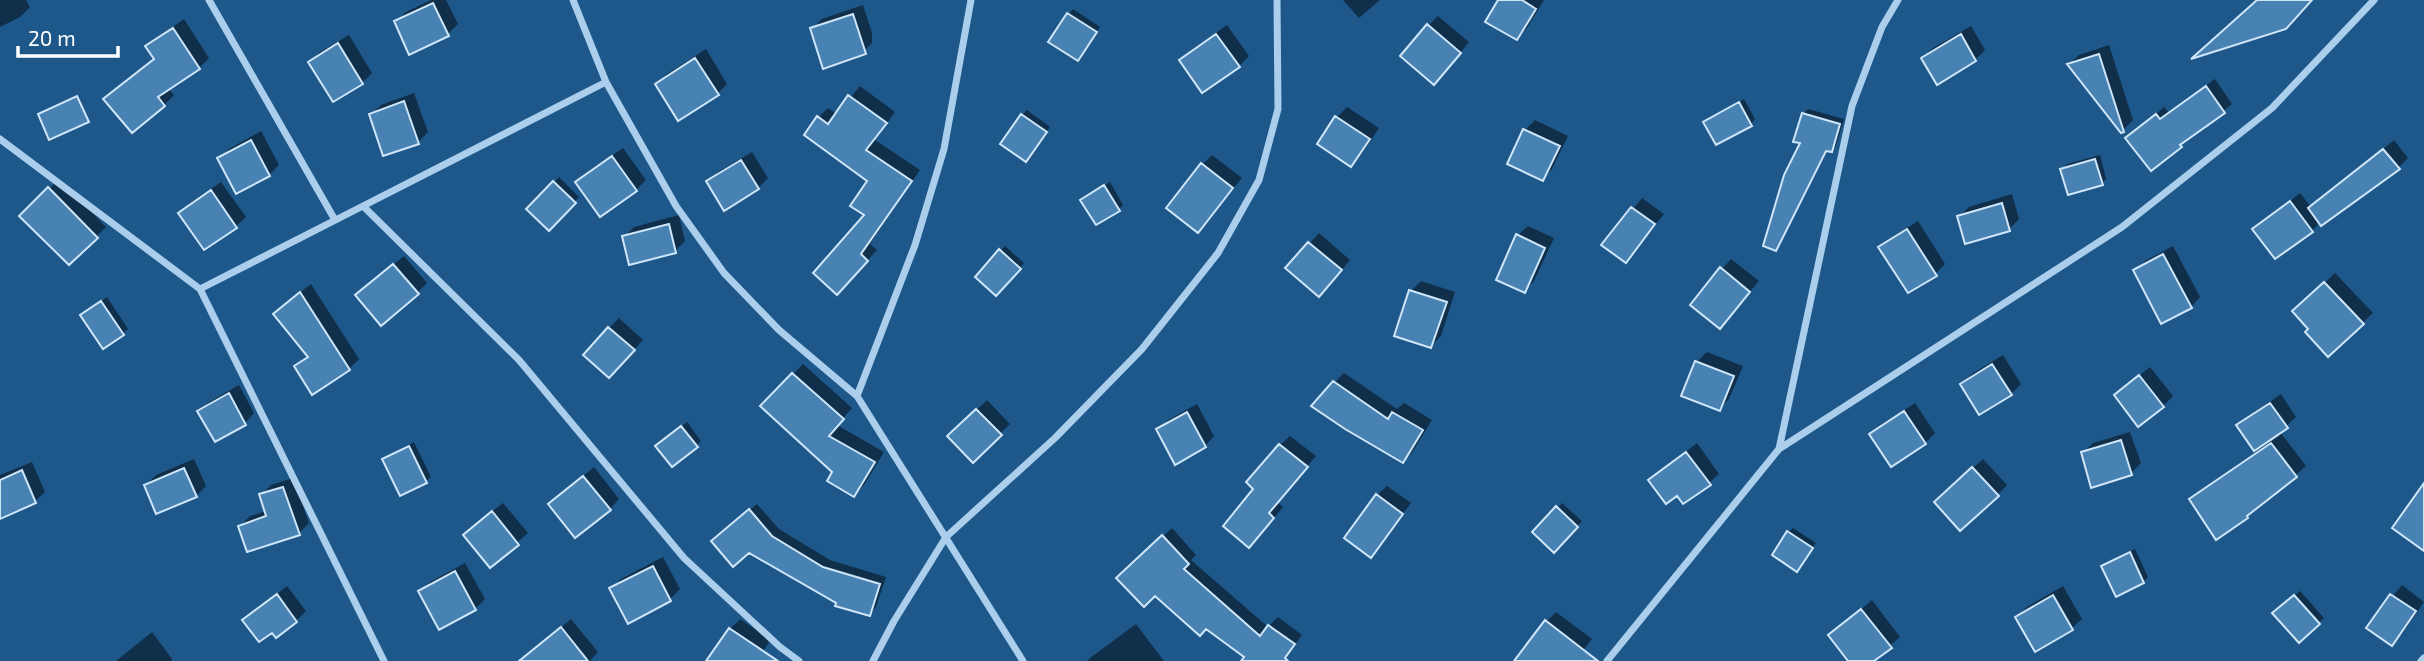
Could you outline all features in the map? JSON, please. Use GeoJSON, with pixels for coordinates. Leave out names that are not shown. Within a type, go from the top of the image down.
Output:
{"type":"FeatureCollection","features":[{"type":"Feature","properties":{"kind":"street"},"geometry":{"type":"LineString","coordinates":[[209,0],[335,220]]}},
{"type":"Feature","properties":{"kind":"street"},"geometry":{"type":"LineString","coordinates":[[573,0],[606,82],[676,206],[724,273],[779,330],[857,396],[1023,661]]}},
{"type":"Feature","properties":{"kind":"street"},"geometry":{"type":"LineString","coordinates":[[857,396],[915,245],[944,149],[971,0]]}},
{"type":"Feature","properties":{"kind":"street"},"geometry":{"type":"LineString","coordinates":[[873,661],[894,621],[946,537],[1055,438],[1142,349],[1218,253],[1259,180],[1278,109],[1278,0]]}},
{"type":"Feature","properties":{"kind":"street"},"geometry":{"type":"LineString","coordinates":[[1779,449],[1853,106],[1882,27],[1898,0]]}},
{"type":"Feature","properties":{"kind":"street"},"geometry":{"type":"LineString","coordinates":[[1607,661],[1779,449],[2122,227],[2272,108],[2374,0]]}},
{"type":"Feature","properties":{"kind":"street"},"geometry":{"type":"LineString","coordinates":[[200,289],[606,82]]}},
{"type":"Feature","properties":{"kind":"street"},"geometry":{"type":"LineString","coordinates":[[0,139],[200,289],[384,661]]}},
{"type":"Feature","properties":{"kind":"street"},"geometry":{"type":"LineString","coordinates":[[363,206],[519,360],[684,558],[780,647],[799,661]]}},
{"type":"Feature","properties":{"kind":"building"},"geometry":{"type":"Polygon","coordinates":[[[1498,0],[1522,0],[1536,9],[1517,40],[1485,22],[1498,0]]]}},
{"type":"Feature","properties":{"kind":"building"},"geometry":{"type":"Polygon","coordinates":[[[2257,0],[2312,0],[2286,29],[2191,59],[2257,0]]]}},
{"type":"Feature","properties":{"kind":"building"},"geometry":{"type":"Polygon","coordinates":[[[433,3],[449,36],[409,55],[394,21],[433,3]]]}},
{"type":"Feature","properties":{"kind":"building"},"geometry":{"type":"Polygon","coordinates":[[[1067,13],[1097,32],[1078,61],[1048,42],[1067,13]]]}},
{"type":"Feature","properties":{"kind":"building"},"geometry":{"type":"Polygon","coordinates":[[[853,14],[866,54],[823,69],[810,28],[853,14]]]}},
{"type":"Feature","properties":{"kind":"building"},"geometry":{"type":"Polygon","coordinates":[[[1427,24],[1461,53],[1434,85],[1400,56],[1427,24]]]}},
{"type":"Feature","properties":{"kind":"building"},"geometry":{"type":"Polygon","coordinates":[[[173,28],[200,69],[158,97],[165,106],[132,133],[103,99],[154,59],[145,46],[173,28]]]}},
{"type":"Feature","properties":{"kind":"building"},"geometry":{"type":"Polygon","coordinates":[[[1216,34],[1240,67],[1202,93],[1179,60],[1216,34]]]}},
{"type":"Feature","properties":{"kind":"building"},"geometry":{"type":"Polygon","coordinates":[[[1961,34],[1976,61],[1937,85],[1921,58],[1961,34]]]}},
{"type":"Feature","properties":{"kind":"building"},"geometry":{"type":"Polygon","coordinates":[[[338,43],[363,84],[333,102],[308,62],[338,43]]]}},
{"type":"Feature","properties":{"kind":"building"},"geometry":{"type":"Polygon","coordinates":[[[2099,54],[2124,132],[2121,133],[2067,64],[2099,54]]]}},
{"type":"Feature","properties":{"kind":"building"},"geometry":{"type":"Polygon","coordinates":[[[695,58],[719,95],[678,121],[655,84],[695,58]]]}},
{"type":"Feature","properties":{"kind":"building"},"geometry":{"type":"Polygon","coordinates":[[[2206,86],[2225,113],[2180,145],[2182,147],[2151,171],[2125,138],[2156,114],[2160,119],[2206,86]]]}},
{"type":"Feature","properties":{"kind":"building"},"geometry":{"type":"Polygon","coordinates":[[[848,95],[887,123],[866,150],[912,181],[861,254],[868,261],[837,295],[813,273],[864,215],[850,206],[867,181],[804,135],[817,116],[828,124],[848,95]]]}},
{"type":"Feature","properties":{"kind":"building"},"geometry":{"type":"Polygon","coordinates":[[[77,96],[89,122],[49,140],[38,114],[77,96]]]}},
{"type":"Feature","properties":{"kind":"building"},"geometry":{"type":"Polygon","coordinates":[[[404,101],[419,144],[383,156],[369,114],[404,101]]]}},
{"type":"Feature","properties":{"kind":"building"},"geometry":{"type":"Polygon","coordinates":[[[1739,102],[1752,126],[1716,145],[1703,122],[1739,102]]]}},
{"type":"Feature","properties":{"kind":"building"},"geometry":{"type":"Polygon","coordinates":[[[1802,113],[1840,124],[1832,152],[1826,151],[1776,251],[1763,246],[1784,175],[1800,143],[1793,142],[1802,113]]]}},
{"type":"Feature","properties":{"kind":"building"},"geometry":{"type":"Polygon","coordinates":[[[1021,114],[1047,132],[1026,162],[1000,144],[1021,114]]]}},
{"type":"Feature","properties":{"kind":"building"},"geometry":{"type":"Polygon","coordinates":[[[1335,116],[1370,139],[1351,167],[1317,144],[1335,116]]]}},
{"type":"Feature","properties":{"kind":"building"},"geometry":{"type":"Polygon","coordinates":[[[1523,129],[1560,146],[1543,181],[1507,164],[1523,129]]]}},
{"type":"Feature","properties":{"kind":"building"},"geometry":{"type":"Polygon","coordinates":[[[251,140],[270,176],[236,194],[217,158],[251,140]]]}},
{"type":"Feature","properties":{"kind":"building"},"geometry":{"type":"Polygon","coordinates":[[[2383,149],[2400,169],[2321,226],[2308,208],[2383,149]]]}},
{"type":"Feature","properties":{"kind":"building"},"geometry":{"type":"Polygon","coordinates":[[[612,156],[637,191],[600,217],[575,182],[612,156]]]}},
{"type":"Feature","properties":{"kind":"building"},"geometry":{"type":"Polygon","coordinates":[[[2095,159],[2103,185],[2068,195],[2060,169],[2095,159]]]}},
{"type":"Feature","properties":{"kind":"building"},"geometry":{"type":"Polygon","coordinates":[[[741,160],[759,189],[724,211],[706,181],[741,160]]]}},
{"type":"Feature","properties":{"kind":"building"},"geometry":{"type":"Polygon","coordinates":[[[1201,163],[1233,188],[1198,233],[1166,208],[1201,163]]]}},
{"type":"Feature","properties":{"kind":"building"},"geometry":{"type":"Polygon","coordinates":[[[553,181],[576,203],[549,231],[526,209],[553,181]]]}},
{"type":"Feature","properties":{"kind":"building"},"geometry":{"type":"Polygon","coordinates":[[[1104,185],[1120,211],[1096,225],[1080,200],[1104,185]]]}},
{"type":"Feature","properties":{"kind":"building"},"geometry":{"type":"Polygon","coordinates":[[[48,187],[98,238],[69,265],[19,216],[48,187]]]}},
{"type":"Feature","properties":{"kind":"building"},"geometry":{"type":"Polygon","coordinates":[[[211,190],[237,228],[204,250],[178,213],[211,190]]]}},
{"type":"Feature","properties":{"kind":"building"},"geometry":{"type":"Polygon","coordinates":[[[2290,201],[2313,232],[2275,259],[2252,229],[2290,201]]]}},
{"type":"Feature","properties":{"kind":"building"},"geometry":{"type":"Polygon","coordinates":[[[2002,203],[2010,231],[1965,244],[1957,216],[2002,203]]]}},
{"type":"Feature","properties":{"kind":"building"},"geometry":{"type":"Polygon","coordinates":[[[1631,207],[1655,224],[1626,263],[1601,245],[1631,207]]]}},
{"type":"Feature","properties":{"kind":"building"},"geometry":{"type":"Polygon","coordinates":[[[669,224],[676,253],[629,265],[622,236],[669,224]]]}},
{"type":"Feature","properties":{"kind":"building"},"geometry":{"type":"Polygon","coordinates":[[[1907,229],[1937,276],[1908,293],[1878,247],[1907,229]]]}},
{"type":"Feature","properties":{"kind":"building"},"geometry":{"type":"Polygon","coordinates":[[[1516,234],[1545,248],[1525,293],[1496,280],[1516,234]]]}},
{"type":"Feature","properties":{"kind":"building"},"geometry":{"type":"Polygon","coordinates":[[[1308,242],[1342,270],[1319,297],[1285,268],[1308,242]]]}},
{"type":"Feature","properties":{"kind":"building"},"geometry":{"type":"Polygon","coordinates":[[[999,249],[1021,269],[996,296],[975,277],[999,249]]]}},
{"type":"Feature","properties":{"kind":"building"},"geometry":{"type":"Polygon","coordinates":[[[2163,254],[2192,308],[2161,324],[2133,270],[2163,254]]]}},
{"type":"Feature","properties":{"kind":"building"},"geometry":{"type":"Polygon","coordinates":[[[393,264],[419,294],[381,326],[355,295],[393,264]]]}},
{"type":"Feature","properties":{"kind":"building"},"geometry":{"type":"Polygon","coordinates":[[[1720,267],[1750,292],[1720,329],[1690,305],[1720,267]]]}},
{"type":"Feature","properties":{"kind":"building"},"geometry":{"type":"Polygon","coordinates":[[[2324,282],[2364,324],[2328,357],[2305,332],[2308,329],[2292,311],[2324,282]]]}},
{"type":"Feature","properties":{"kind":"building"},"geometry":{"type":"Polygon","coordinates":[[[1409,290],[1447,302],[1431,348],[1394,336],[1409,290]]]}},
{"type":"Feature","properties":{"kind":"building"},"geometry":{"type":"Polygon","coordinates":[[[300,292],[350,370],[312,395],[294,366],[308,357],[273,314],[300,292]]]}},
{"type":"Feature","properties":{"kind":"building"},"geometry":{"type":"Polygon","coordinates":[[[101,301],[124,335],[103,349],[80,315],[101,301]]]}},
{"type":"Feature","properties":{"kind":"building"},"geometry":{"type":"Polygon","coordinates":[[[608,327],[635,350],[609,378],[583,355],[608,327]]]}},
{"type":"Feature","properties":{"kind":"building"},"geometry":{"type":"Polygon","coordinates":[[[1695,361],[1734,376],[1720,411],[1681,396],[1695,361]]]}},
{"type":"Feature","properties":{"kind":"building"},"geometry":{"type":"Polygon","coordinates":[[[1992,364],[2012,395],[1979,415],[1960,384],[1992,364]]]}},
{"type":"Feature","properties":{"kind":"building"},"geometry":{"type":"Polygon","coordinates":[[[792,373],[844,419],[829,436],[875,462],[854,497],[827,481],[832,472],[760,406],[792,373]]]}},
{"type":"Feature","properties":{"kind":"building"},"geometry":{"type":"Polygon","coordinates":[[[2139,375],[2164,407],[2138,427],[2114,395],[2139,375]]]}},
{"type":"Feature","properties":{"kind":"building"},"geometry":{"type":"Polygon","coordinates":[[[1333,381],[1388,419],[1392,412],[1423,430],[1403,463],[1311,406],[1333,381]]]}},
{"type":"Feature","properties":{"kind":"building"},"geometry":{"type":"Polygon","coordinates":[[[229,393],[246,425],[215,442],[197,411],[229,393]]]}},
{"type":"Feature","properties":{"kind":"building"},"geometry":{"type":"Polygon","coordinates":[[[2270,403],[2288,428],[2254,451],[2236,425],[2270,403]]]}},
{"type":"Feature","properties":{"kind":"building"},"geometry":{"type":"Polygon","coordinates":[[[976,409],[1002,435],[973,463],[947,436],[976,409]]]}},
{"type":"Feature","properties":{"kind":"building"},"geometry":{"type":"Polygon","coordinates":[[[1904,411],[1926,444],[1891,467],[1869,434],[1904,411]]]}},
{"type":"Feature","properties":{"kind":"building"},"geometry":{"type":"Polygon","coordinates":[[[1187,412],[1206,447],[1175,465],[1156,429],[1187,412]]]}},
{"type":"Feature","properties":{"kind":"building"},"geometry":{"type":"Polygon","coordinates":[[[681,426],[698,447],[672,467],[655,446],[681,426]]]}},
{"type":"Feature","properties":{"kind":"building"},"geometry":{"type":"Polygon","coordinates":[[[2121,440],[2132,475],[2091,488],[2081,452],[2121,440]]]}},
{"type":"Feature","properties":{"kind":"building"},"geometry":{"type":"Polygon","coordinates":[[[2271,443],[2297,477],[2247,516],[2248,518],[2216,540],[2189,499],[2271,443]]]}},
{"type":"Feature","properties":{"kind":"building"},"geometry":{"type":"Polygon","coordinates":[[[1279,444],[1308,467],[1269,513],[1274,518],[1249,548],[1223,526],[1253,489],[1246,482],[1279,444]]]}},
{"type":"Feature","properties":{"kind":"building"},"geometry":{"type":"Polygon","coordinates":[[[409,446],[427,483],[400,496],[382,459],[409,446]]]}},
{"type":"Feature","properties":{"kind":"building"},"geometry":{"type":"Polygon","coordinates":[[[1686,452],[1711,485],[1683,504],[1677,496],[1666,504],[1648,480],[1686,452]]]}},
{"type":"Feature","properties":{"kind":"building"},"geometry":{"type":"Polygon","coordinates":[[[1972,467],[1999,496],[1960,531],[1934,502],[1972,467]]]}},
{"type":"Feature","properties":{"kind":"building"},"geometry":{"type":"Polygon","coordinates":[[[184,468],[197,497],[156,514],[144,485],[184,468]]]}},
{"type":"Feature","properties":{"kind":"building"},"geometry":{"type":"Polygon","coordinates":[[[22,470],[36,503],[0,519],[0,480],[22,470]]]}},
{"type":"Feature","properties":{"kind":"building"},"geometry":{"type":"Polygon","coordinates":[[[583,476],[611,510],[575,538],[548,504],[583,476]]]}},
{"type":"Feature","properties":{"kind":"building"},"geometry":{"type":"Polygon","coordinates":[[[2424,483],[2424,551],[2392,528],[2424,483]]]}},
{"type":"Feature","properties":{"kind":"building"},"geometry":{"type":"Polygon","coordinates":[[[283,487],[300,535],[247,552],[238,526],[266,516],[259,494],[283,487]]]}},
{"type":"Feature","properties":{"kind":"building"},"geometry":{"type":"Polygon","coordinates":[[[1376,494],[1403,514],[1371,558],[1344,538],[1376,494]]]}},
{"type":"Feature","properties":{"kind":"building"},"geometry":{"type":"Polygon","coordinates":[[[1556,506],[1578,527],[1554,553],[1532,532],[1556,506]]]}},
{"type":"Feature","properties":{"kind":"building"},"geometry":{"type":"Polygon","coordinates":[[[749,509],[772,536],[823,567],[880,584],[870,616],[835,606],[836,603],[749,553],[733,567],[711,541],[749,509]]]}},
{"type":"Feature","properties":{"kind":"building"},"geometry":{"type":"Polygon","coordinates":[[[492,511],[519,545],[490,568],[463,535],[492,511]]]}},
{"type":"Feature","properties":{"kind":"building"},"geometry":{"type":"Polygon","coordinates":[[[1787,531],[1813,548],[1797,572],[1772,555],[1787,531]]]}},
{"type":"Feature","properties":{"kind":"building"},"geometry":{"type":"Polygon","coordinates":[[[1162,535],[1189,564],[1184,569],[1260,636],[1268,625],[1295,644],[1285,658],[1288,661],[1241,661],[1244,657],[1206,629],[1200,636],[1155,596],[1144,607],[1116,578],[1162,535]]]}},
{"type":"Feature","properties":{"kind":"building"},"geometry":{"type":"Polygon","coordinates":[[[2130,552],[2144,583],[2116,597],[2101,566],[2130,552]]]}},
{"type":"Feature","properties":{"kind":"building"},"geometry":{"type":"Polygon","coordinates":[[[653,566],[671,601],[628,624],[609,588],[653,566]]]}},
{"type":"Feature","properties":{"kind":"building"},"geometry":{"type":"Polygon","coordinates":[[[455,571],[476,610],[439,630],[418,591],[455,571]]]}},
{"type":"Feature","properties":{"kind":"building"},"geometry":{"type":"Polygon","coordinates":[[[277,594],[297,622],[276,638],[272,633],[259,642],[242,620],[277,594]]]}},
{"type":"Feature","properties":{"kind":"building"},"geometry":{"type":"Polygon","coordinates":[[[2390,594],[2416,611],[2392,646],[2366,628],[2390,594]]]}},
{"type":"Feature","properties":{"kind":"building"},"geometry":{"type":"Polygon","coordinates":[[[2053,595],[2073,630],[2035,652],[2015,617],[2053,595]]]}},
{"type":"Feature","properties":{"kind":"building"},"geometry":{"type":"Polygon","coordinates":[[[2294,595],[2320,624],[2299,643],[2272,613],[2294,595]]]}},
{"type":"Feature","properties":{"kind":"building"},"geometry":{"type":"Polygon","coordinates":[[[1861,609],[1892,648],[1874,661],[1848,661],[1828,635],[1861,609]]]}},
{"type":"Feature","properties":{"kind":"building"},"geometry":{"type":"Polygon","coordinates":[[[1545,620],[1598,661],[1514,661],[1545,620]]]}},
{"type":"Feature","properties":{"kind":"building"},"geometry":{"type":"Polygon","coordinates":[[[561,627],[588,661],[519,661],[561,627]]]}},
{"type":"Feature","properties":{"kind":"building"},"geometry":{"type":"Polygon","coordinates":[[[729,628],[778,661],[706,661],[729,628]]]}}]}
